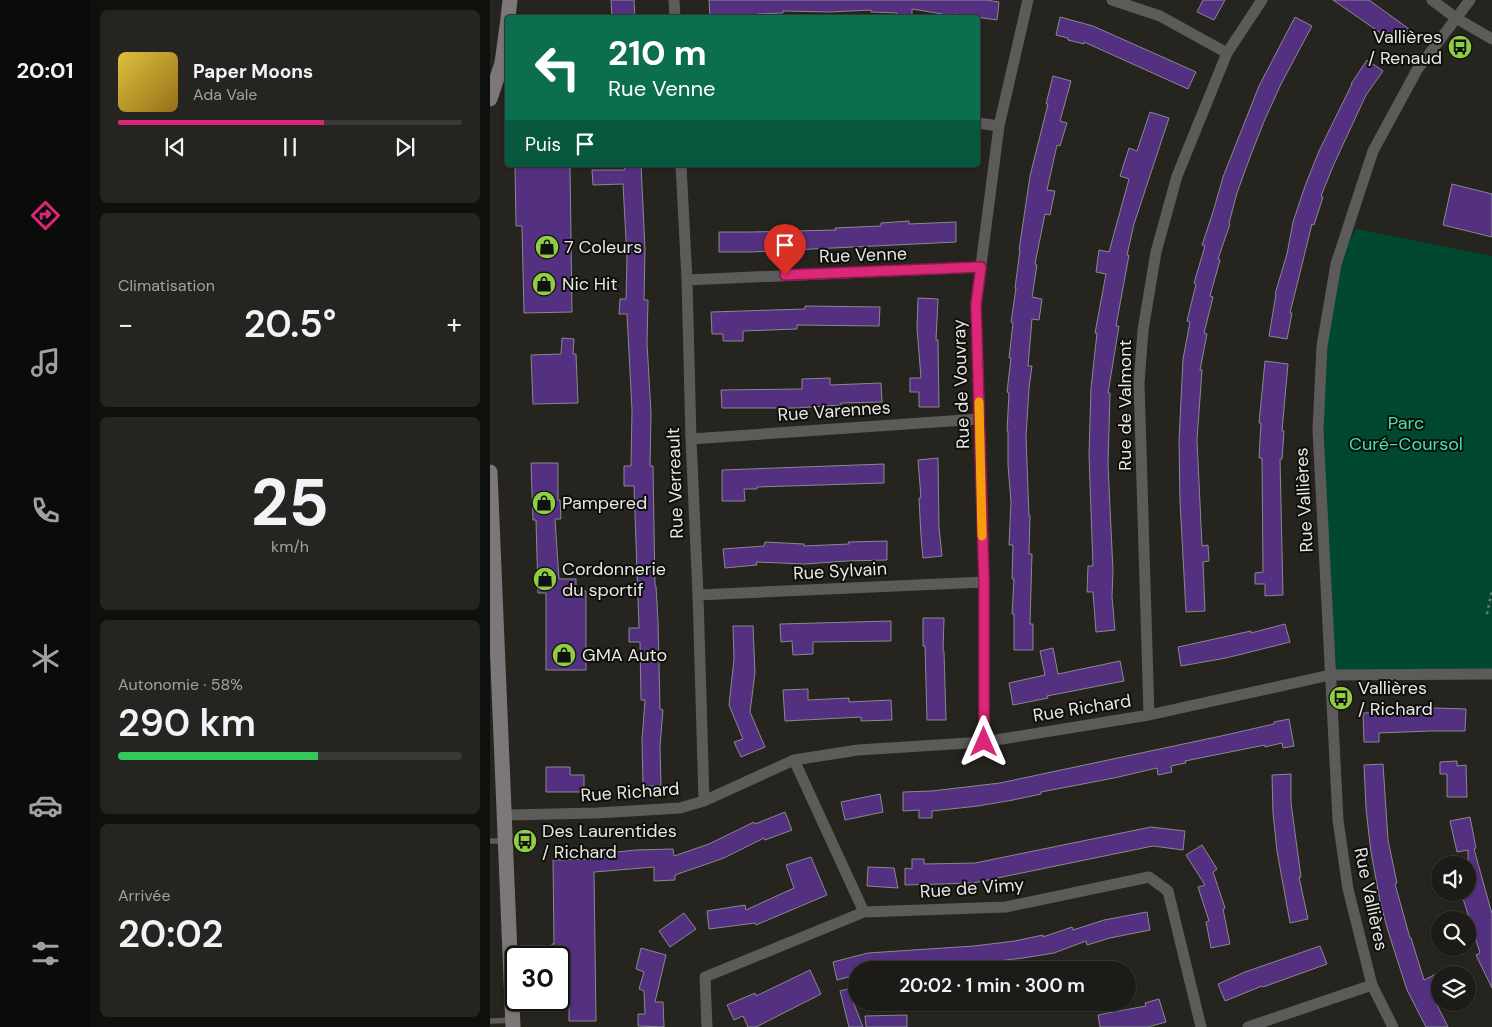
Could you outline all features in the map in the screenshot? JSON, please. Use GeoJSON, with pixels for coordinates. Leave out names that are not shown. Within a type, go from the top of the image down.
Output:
{"type":"FeatureCollection","features":[{"type":"Feature","properties":{"kind":"main road"},"geometry":{"type":"LineString","coordinates":[[508,15],[510,0]]}},
{"type":"Feature","properties":{"kind":"main road"},"geometry":{"type":"LineString","coordinates":[[491,92],[502,63],[505,40]]}},
{"type":"Feature","properties":{"kind":"main road"},"geometry":{"type":"LineString","coordinates":[[490,472],[493,628],[498,748],[504,815],[498,841],[513,1024]]}},
{"type":"Feature","properties":{"kind":"street"},"geometry":{"type":"LineString","coordinates":[[674,0],[675,15]]}},
{"type":"Feature","properties":{"kind":"street","name":"Rue de Vouvray"},"geometry":{"type":"LineString","coordinates":[[984,742],[984,582],[976,304],[999,126],[1028,0]]}},
{"type":"Feature","properties":{"kind":"street"},"geometry":{"type":"LineString","coordinates":[[1112,0],[1160,16],[1227,53]]}},
{"type":"Feature","properties":{"kind":"street","name":"Rue de Valmont"},"geometry":{"type":"LineString","coordinates":[[1149,715],[1140,383],[1143,330],[1156,252],[1177,176],[1227,53],[1262,0]]}},
{"type":"Feature","properties":{"kind":"street"},"geometry":{"type":"LineString","coordinates":[[1432,0],[1456,18],[1492,39]]}},
{"type":"Feature","properties":{"kind":"street","name":"Rue Vallières"},"geometry":{"type":"LineString","coordinates":[[1393,1027],[1372,985],[1348,889],[1338,820],[1318,430],[1322,346],[1336,264],[1373,151],[1417,70],[1470,0]]}},
{"type":"Feature","properties":{"kind":"street"},"geometry":{"type":"LineString","coordinates":[[980,122],[999,126]]}},
{"type":"Feature","properties":{"kind":"street","name":"Rue Verreault"},"geometry":{"type":"LineString","coordinates":[[681,167],[687,280],[690,439],[698,595],[704,801]]}},
{"type":"Feature","properties":{"kind":"street","name":"Rue Venne"},"geometry":{"type":"LineString","coordinates":[[687,280],[981,267]]}},
{"type":"Feature","properties":{"kind":"street","name":"Rue Varennes"},"geometry":{"type":"LineString","coordinates":[[690,439],[979,418]]}},
{"type":"Feature","properties":{"kind":"street","name":"Rue Sylvain"},"geometry":{"type":"LineString","coordinates":[[698,595],[984,582]]}},
{"type":"Feature","properties":{"kind":"street","name":"Rue Richard"},"geometry":{"type":"LineString","coordinates":[[504,815],[686,807],[704,801],[794,760],[858,750],[984,742],[1149,715],[1330,675],[1492,674]]}},
{"type":"Feature","properties":{"kind":"street"},"geometry":{"type":"LineString","coordinates":[[794,760],[864,912]]}},
{"type":"Feature","properties":{"kind":"street","name":"Rue de Vimy"},"geometry":{"type":"LineString","coordinates":[[707,1027],[705,977],[864,912],[1006,907],[1149,877],[1168,891],[1201,1027]]}},
{"type":"Feature","properties":{"kind":"street"},"geometry":{"type":"LineString","coordinates":[[1248,1027],[1372,985]]}},
{"type":"Feature","properties":{"kind":"lane"},"geometry":{"type":"LineString","coordinates":[[490,1021],[513,1024]]}},
{"type":"Feature","properties":{"kind":"path"},"geometry":{"type":"LineString","coordinates":[[1487,614],[1492,590]]}},
{"type":"Feature","properties":{"kind":"green space","name":"Parc Curé-Coursol"},"geometry":{"type":"Polygon","coordinates":[[[1356,229],[1492,256],[1492,674],[1330,675],[1318,430],[1336,264],[1356,229]]]}},
{"type":"Feature","properties":{"kind":"building"},"geometry":{"type":"Polygon","coordinates":[[[611,0],[634,0],[635,15],[612,15],[611,0]]]}},
{"type":"Feature","properties":{"kind":"building"},"geometry":{"type":"Polygon","coordinates":[[[709,0],[986,0],[999,2],[997,20],[980,18],[980,15],[948,15],[912,9],[912,15],[871,12],[871,10],[830,12],[783,11],[783,13],[757,15],[710,15],[709,0]]]}},
{"type":"Feature","properties":{"kind":"building"},"geometry":{"type":"Polygon","coordinates":[[[1203,0],[1225,0],[1214,20],[1197,12],[1203,0]]]}},
{"type":"Feature","properties":{"kind":"building"},"geometry":{"type":"Polygon","coordinates":[[[1333,0],[1369,0],[1409,29],[1398,45],[1333,0]]]}},
{"type":"Feature","properties":{"kind":"building"},"geometry":{"type":"Polygon","coordinates":[[[1060,17],[1093,26],[1196,72],[1188,89],[1084,42],[1084,44],[1056,35],[1060,17]]]}},
{"type":"Feature","properties":{"kind":"building"},"geometry":{"type":"Polygon","coordinates":[[[1295,17],[1312,26],[1281,84],[1250,157],[1237,193],[1230,224],[1218,259],[1220,260],[1210,296],[1213,297],[1204,333],[1207,334],[1200,370],[1202,370],[1197,440],[1202,546],[1208,545],[1209,561],[1203,562],[1205,611],[1186,612],[1179,441],[1183,359],[1190,322],[1187,321],[1196,284],[1194,283],[1205,246],[1202,245],[1223,177],[1259,86],[1295,17]]]}},
{"type":"Feature","properties":{"kind":"building"},"geometry":{"type":"Polygon","coordinates":[[[1367,60],[1383,71],[1366,95],[1321,196],[1323,197],[1314,225],[1312,224],[1290,313],[1292,313],[1287,339],[1269,336],[1275,294],[1287,254],[1293,222],[1305,186],[1319,151],[1351,84],[1367,60]]]}},
{"type":"Feature","properties":{"kind":"building"},"geometry":{"type":"Polygon","coordinates":[[[1053,76],[1071,81],[1060,121],[1067,123],[1060,146],[1057,145],[1047,190],[1055,191],[1050,215],[1045,214],[1035,264],[1037,265],[1032,297],[1042,299],[1039,320],[1032,319],[1028,366],[1032,366],[1026,437],[1030,516],[1029,554],[1032,554],[1030,624],[1033,624],[1033,650],[1014,650],[1014,614],[1012,614],[1013,545],[1009,545],[1011,502],[1007,431],[1009,393],[1007,392],[1013,323],[1011,322],[1030,176],[1053,76]]]}},
{"type":"Feature","properties":{"kind":"building"},"geometry":{"type":"Polygon","coordinates":[[[1150,112],[1169,118],[1134,224],[1127,255],[1129,255],[1116,326],[1119,326],[1108,393],[1110,393],[1108,465],[1113,571],[1112,597],[1115,630],[1096,632],[1093,592],[1087,592],[1088,566],[1093,566],[1089,455],[1091,388],[1097,333],[1095,333],[1106,274],[1096,272],[1099,250],[1109,252],[1129,179],[1120,176],[1129,148],[1137,151],[1150,112]]]}},
{"type":"Feature","properties":{"kind":"building"},"geometry":{"type":"Polygon","coordinates":[[[515,167],[570,167],[572,312],[524,313],[522,226],[516,226],[515,167]]]}},
{"type":"Feature","properties":{"kind":"building"},"geometry":{"type":"Polygon","coordinates":[[[624,167],[641,167],[645,249],[644,300],[648,300],[647,343],[651,413],[650,466],[653,466],[660,709],[663,710],[660,746],[661,786],[643,786],[642,740],[645,700],[641,700],[640,642],[629,642],[629,628],[639,628],[634,486],[624,486],[624,466],[631,466],[632,410],[627,314],[619,314],[620,299],[626,299],[627,258],[623,184],[593,185],[592,170],[625,170],[624,167]]]}},
{"type":"Feature","properties":{"kind":"building"},"geometry":{"type":"Polygon","coordinates":[[[1452,184],[1492,194],[1492,237],[1443,225],[1452,184]]]}},
{"type":"Feature","properties":{"kind":"building"},"geometry":{"type":"Polygon","coordinates":[[[909,221],[909,224],[956,222],[956,242],[719,252],[719,232],[836,230],[835,228],[881,226],[881,223],[909,221]]]}},
{"type":"Feature","properties":{"kind":"building"},"geometry":{"type":"Polygon","coordinates":[[[918,298],[938,299],[936,340],[938,340],[939,407],[919,407],[919,392],[910,392],[910,378],[921,378],[917,328],[918,298]]]}},
{"type":"Feature","properties":{"kind":"building"},"geometry":{"type":"Polygon","coordinates":[[[805,306],[880,307],[879,326],[797,325],[797,329],[743,331],[743,341],[723,341],[723,334],[712,334],[711,312],[805,309],[805,306]]]}},
{"type":"Feature","properties":{"kind":"building"},"geometry":{"type":"Polygon","coordinates":[[[562,338],[574,339],[573,354],[576,354],[578,403],[533,404],[531,355],[561,354],[562,338]]]}},
{"type":"Feature","properties":{"kind":"building"},"geometry":{"type":"Polygon","coordinates":[[[1265,361],[1288,364],[1282,431],[1284,431],[1282,459],[1280,459],[1283,595],[1265,596],[1265,584],[1255,584],[1255,573],[1263,572],[1262,458],[1259,458],[1261,423],[1259,423],[1265,361]]]}},
{"type":"Feature","properties":{"kind":"building"},"geometry":{"type":"Polygon","coordinates":[[[830,378],[830,385],[881,383],[882,402],[841,403],[841,405],[796,408],[722,408],[721,390],[802,389],[802,379],[830,378]]]}},
{"type":"Feature","properties":{"kind":"building"},"geometry":{"type":"Polygon","coordinates":[[[938,458],[939,527],[942,556],[923,558],[918,460],[938,458]]]}},
{"type":"Feature","properties":{"kind":"building"},"geometry":{"type":"Polygon","coordinates":[[[531,463],[558,463],[558,500],[560,500],[561,519],[555,519],[559,579],[576,579],[576,591],[586,591],[586,670],[546,670],[546,593],[538,593],[536,520],[533,520],[531,463]]]}},
{"type":"Feature","properties":{"kind":"building"},"geometry":{"type":"Polygon","coordinates":[[[884,464],[884,483],[757,487],[757,489],[744,489],[745,501],[722,501],[722,470],[884,464]]]}},
{"type":"Feature","properties":{"kind":"building"},"geometry":{"type":"Polygon","coordinates":[[[887,541],[887,560],[805,564],[756,562],[757,565],[725,568],[723,549],[764,546],[765,542],[804,544],[804,546],[887,541]]]}},
{"type":"Feature","properties":{"kind":"building"},"geometry":{"type":"Polygon","coordinates":[[[923,618],[944,618],[943,651],[946,720],[927,720],[923,618]]]}},
{"type":"Feature","properties":{"kind":"building"},"geometry":{"type":"Polygon","coordinates":[[[891,621],[891,641],[813,642],[813,654],[793,655],[792,641],[781,642],[780,624],[891,621]]]}},
{"type":"Feature","properties":{"kind":"building"},"geometry":{"type":"Polygon","coordinates":[[[1285,624],[1290,642],[1226,658],[1181,666],[1178,647],[1251,631],[1251,633],[1285,624]]]}},
{"type":"Feature","properties":{"kind":"building"},"geometry":{"type":"Polygon","coordinates":[[[733,626],[753,626],[755,673],[750,712],[765,747],[741,757],[734,742],[743,739],[729,705],[734,659],[733,626]]]}},
{"type":"Feature","properties":{"kind":"building"},"geometry":{"type":"Polygon","coordinates":[[[1053,648],[1058,674],[1120,661],[1124,681],[1047,696],[1048,698],[1013,705],[1009,683],[1045,675],[1040,651],[1053,648]]]}},
{"type":"Feature","properties":{"kind":"building"},"geometry":{"type":"Polygon","coordinates":[[[808,689],[808,700],[849,698],[849,702],[891,700],[892,720],[861,721],[861,717],[785,721],[783,690],[808,689]]]}},
{"type":"Feature","properties":{"kind":"building"},"geometry":{"type":"Polygon","coordinates":[[[1436,708],[1466,709],[1465,731],[1379,733],[1379,742],[1364,742],[1363,713],[1436,708]]]}},
{"type":"Feature","properties":{"kind":"building"},"geometry":{"type":"Polygon","coordinates":[[[1289,719],[1294,746],[1283,748],[1282,743],[1265,747],[1265,745],[1185,761],[1186,763],[1171,766],[1172,772],[1158,775],[1157,768],[1041,792],[1041,794],[1013,800],[932,811],[932,818],[919,818],[919,810],[903,811],[903,792],[932,791],[1000,783],[1221,736],[1289,719]]]}},
{"type":"Feature","properties":{"kind":"building"},"geometry":{"type":"Polygon","coordinates":[[[1457,761],[1457,766],[1466,765],[1467,797],[1447,797],[1447,774],[1440,774],[1440,762],[1457,761]]]}},
{"type":"Feature","properties":{"kind":"building"},"geometry":{"type":"Polygon","coordinates":[[[1383,764],[1388,840],[1397,883],[1395,884],[1424,980],[1431,976],[1431,1011],[1440,1011],[1448,1027],[1426,1027],[1407,990],[1388,931],[1380,901],[1371,852],[1366,809],[1364,765],[1383,764]]]}},
{"type":"Feature","properties":{"kind":"building"},"geometry":{"type":"Polygon","coordinates":[[[546,767],[570,767],[570,775],[584,775],[584,792],[546,792],[546,767]]]}},
{"type":"Feature","properties":{"kind":"building"},"geometry":{"type":"Polygon","coordinates":[[[1291,774],[1291,803],[1301,877],[1299,877],[1308,919],[1290,923],[1277,851],[1272,775],[1291,774]]]}},
{"type":"Feature","properties":{"kind":"building"},"geometry":{"type":"Polygon","coordinates":[[[880,794],[883,812],[845,820],[841,802],[880,794]]]}},
{"type":"Feature","properties":{"kind":"building"},"geometry":{"type":"Polygon","coordinates":[[[785,812],[792,830],[765,840],[764,838],[724,858],[675,875],[675,880],[654,881],[654,867],[594,872],[596,1021],[569,1021],[570,946],[552,946],[554,944],[553,860],[599,859],[598,854],[636,850],[673,849],[674,856],[709,844],[754,822],[755,824],[785,812]]]}},
{"type":"Feature","properties":{"kind":"building"},"geometry":{"type":"Polygon","coordinates":[[[1470,817],[1476,856],[1468,856],[1468,850],[1457,852],[1450,821],[1470,817]]]}},
{"type":"Feature","properties":{"kind":"building"},"geometry":{"type":"Polygon","coordinates":[[[1151,827],[1185,831],[1183,850],[1153,846],[973,883],[905,885],[905,868],[912,869],[912,859],[924,859],[924,864],[975,863],[1151,827]]]}},
{"type":"Feature","properties":{"kind":"building"},"geometry":{"type":"Polygon","coordinates":[[[1202,845],[1217,869],[1213,872],[1225,908],[1223,909],[1230,944],[1211,948],[1206,922],[1209,921],[1198,887],[1205,885],[1186,855],[1202,845]]]}},
{"type":"Feature","properties":{"kind":"building"},"geometry":{"type":"Polygon","coordinates":[[[1476,856],[1492,914],[1492,988],[1476,955],[1480,953],[1476,940],[1476,911],[1467,911],[1464,901],[1476,901],[1476,856]]]}},
{"type":"Feature","properties":{"kind":"building"},"geometry":{"type":"Polygon","coordinates":[[[811,857],[827,895],[756,925],[755,923],[709,929],[707,911],[745,905],[746,910],[794,888],[786,865],[811,857]]]}},
{"type":"Feature","properties":{"kind":"building"},"geometry":{"type":"Polygon","coordinates":[[[868,867],[894,868],[898,888],[867,886],[868,867]]]}},
{"type":"Feature","properties":{"kind":"building"},"geometry":{"type":"Polygon","coordinates":[[[1147,912],[1150,930],[1087,945],[1086,941],[1054,953],[998,961],[848,961],[848,977],[837,980],[833,962],[868,953],[974,946],[1015,941],[1043,935],[1043,937],[1072,927],[1073,930],[1104,920],[1147,912]]]}},
{"type":"Feature","properties":{"kind":"building"},"geometry":{"type":"Polygon","coordinates":[[[684,913],[696,929],[670,947],[659,931],[684,913]]]}},
{"type":"Feature","properties":{"kind":"building"},"geometry":{"type":"Polygon","coordinates":[[[1320,946],[1327,964],[1225,1001],[1218,984],[1245,972],[1320,946]]]}},
{"type":"Feature","properties":{"kind":"building"},"geometry":{"type":"Polygon","coordinates":[[[641,948],[666,955],[655,1002],[663,1002],[664,1027],[638,1026],[638,1014],[645,1014],[644,991],[639,989],[644,972],[636,969],[641,948]]]}},
{"type":"Feature","properties":{"kind":"building"},"geometry":{"type":"Polygon","coordinates":[[[810,970],[821,994],[756,1027],[748,1027],[743,1016],[734,1020],[727,1005],[755,993],[756,996],[810,970]]]}},
{"type":"Feature","properties":{"kind":"building"},"geometry":{"type":"Polygon","coordinates":[[[848,989],[848,1011],[857,1011],[863,1027],[849,1027],[840,991],[848,989]]]}},
{"type":"Feature","properties":{"kind":"building"},"geometry":{"type":"Polygon","coordinates":[[[1159,999],[1166,1022],[1148,1027],[1100,1027],[1098,1015],[1119,1011],[1136,1011],[1136,1008],[1146,1006],[1145,1003],[1159,999]]]}},
{"type":"Feature","properties":{"kind":"building"},"geometry":{"type":"Polygon","coordinates":[[[907,1015],[907,1027],[866,1027],[865,1016],[907,1015]]]}},
{"type":"Feature","properties":{"kind":"slow traffic"},"geometry":{"type":"LineString","coordinates":[[979,402],[982,536]]}},
{"type":"Feature","properties":{"kind":"place","name":"Vallières / Renaud"},"geometry":{"type":"Point","coordinates":[1460,47]}},
{"type":"Feature","properties":{"kind":"place","name":"7 Coleurs"},"geometry":{"type":"Point","coordinates":[547,247]}},
{"type":"Feature","properties":{"kind":"place","name":"Nic Hit"},"geometry":{"type":"Point","coordinates":[544,284]}},
{"type":"Feature","properties":{"kind":"place","name":"Pampered"},"geometry":{"type":"Point","coordinates":[544,503]}},
{"type":"Feature","properties":{"kind":"place","name":"Cordonnerie du sportif"},"geometry":{"type":"Point","coordinates":[545,579]}},
{"type":"Feature","properties":{"kind":"place","name":"GMA Auto"},"geometry":{"type":"Point","coordinates":[564,655]}},
{"type":"Feature","properties":{"kind":"place","name":"Vallières / Richard"},"geometry":{"type":"Point","coordinates":[1341,698]}},
{"type":"Feature","properties":{"kind":"place","name":"Des Laurentides / Richard"},"geometry":{"type":"Point","coordinates":[525,841]}},
{"type":"Feature","properties":{"kind":"route"},"geometry":{"type":"LineString","coordinates":[[785,275],[981,267],[976,304],[984,582],[984,742]]}}]}
